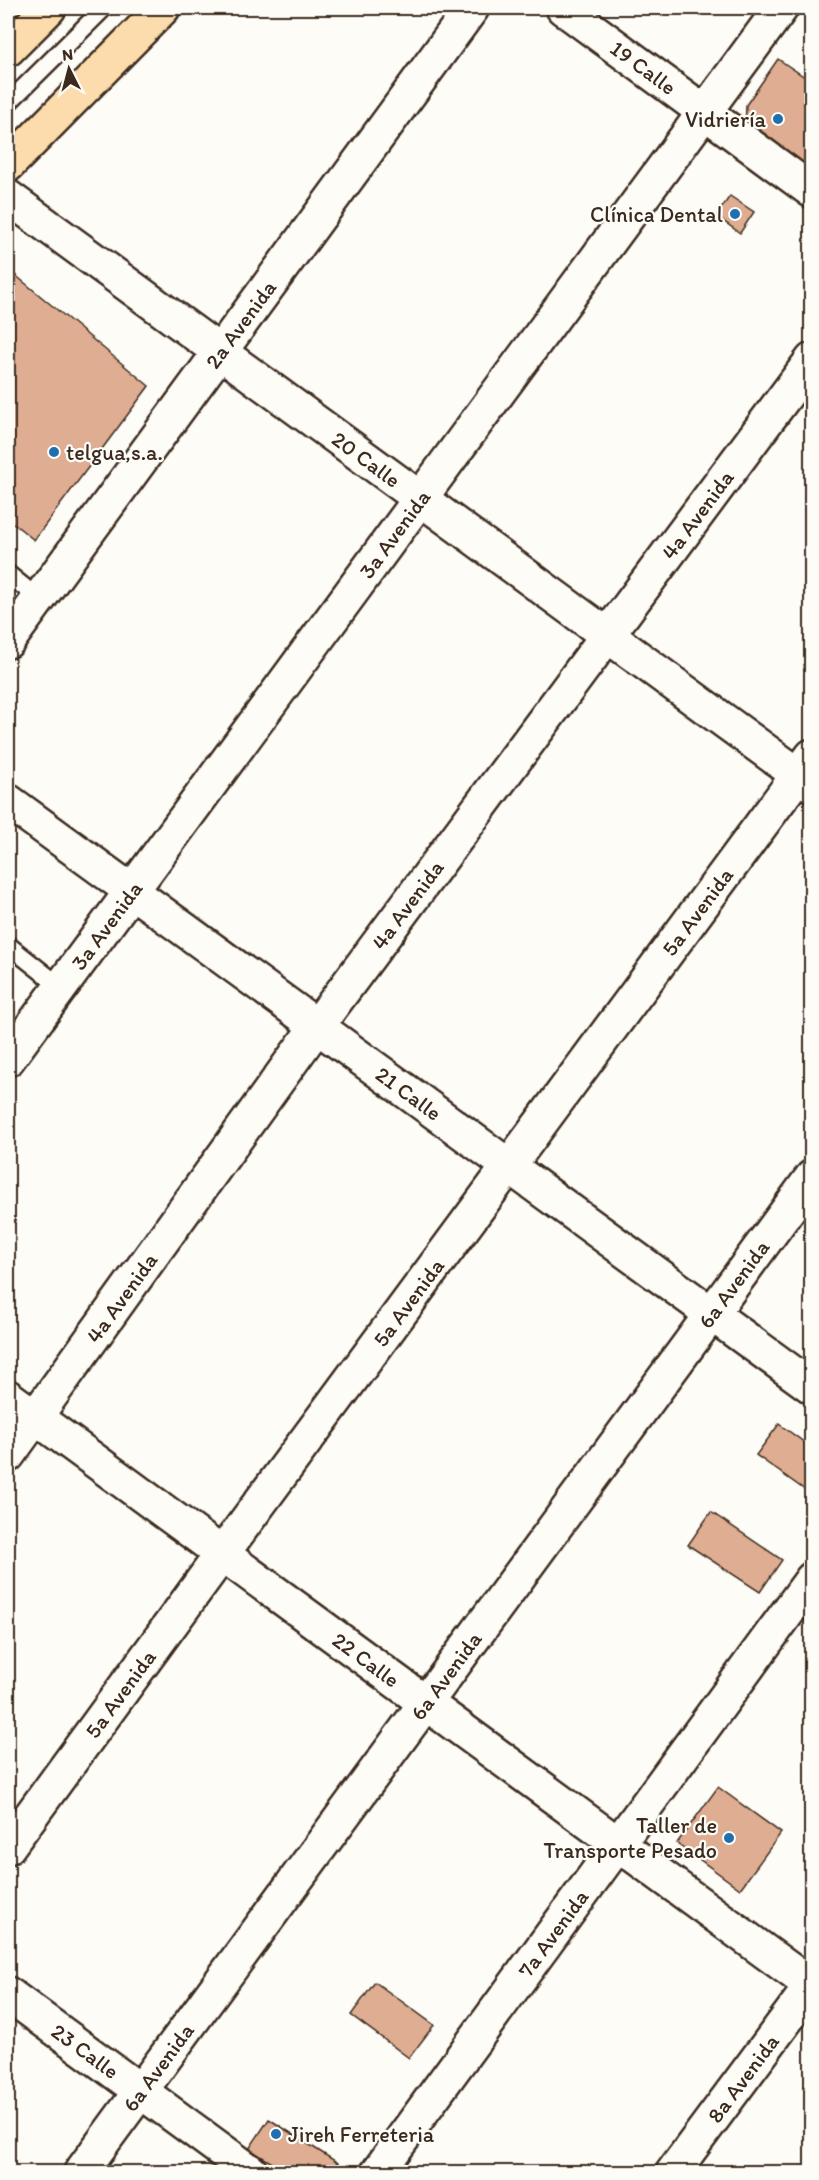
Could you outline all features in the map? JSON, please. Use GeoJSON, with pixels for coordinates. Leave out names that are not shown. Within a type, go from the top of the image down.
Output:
{"type":"FeatureCollection","features":[{"type":"Feature","properties":{"kind":"highway"},"geometry":{"type":"LineString","coordinates":[[8,49],[49,8]]}},
{"type":"Feature","properties":{"kind":"highway"},"geometry":{"type":"LineString","coordinates":[[8,165],[163,8]]}},
{"type":"Feature","properties":{"kind":"street","name":"2a Avenida"},"geometry":{"type":"LineString","coordinates":[[8,641],[472,8]]}},
{"type":"Feature","properties":{"kind":"street","name":"19 Calle"},"geometry":{"type":"LineString","coordinates":[[563,8],[812,191]]}},
{"type":"Feature","properties":{"kind":"street","name":"3a Avenida"},"geometry":{"type":"LineString","coordinates":[[8,1059],[781,8]]}},
{"type":"Feature","properties":{"kind":"street","name":"20 Calle"},"geometry":{"type":"LineString","coordinates":[[8,197],[607,635],[807,772]]}},
{"type":"Feature","properties":{"kind":"street","name":"4a Avenida"},"geometry":{"type":"LineString","coordinates":[[8,1455],[317,1026],[812,360]]}},
{"type":"Feature","properties":{"kind":"street","name":"5a Avenida"},"geometry":{"type":"LineString","coordinates":[[8,1847],[508,1166],[807,772]]}},
{"type":"Feature","properties":{"kind":"street","name":"21 Calle"},"geometry":{"type":"LineString","coordinates":[[8,801],[812,1387]]}},
{"type":"Feature","properties":{"kind":"street","name":"6a Avenida"},"geometry":{"type":"LineString","coordinates":[[81,2172],[812,1177]]}},
{"type":"Feature","properties":{"kind":"street","name":"22 Calle"},"geometry":{"type":"LineString","coordinates":[[8,1397],[811,1985]]}},
{"type":"Feature","properties":{"kind":"street","name":"7a Avenida"},"geometry":{"type":"LineString","coordinates":[[378,2172],[812,1579]]}},
{"type":"Feature","properties":{"kind":"street","name":"8a Avenida"},"geometry":{"type":"LineString","coordinates":[[673,2172],[811,1985]]}},
{"type":"Feature","properties":{"kind":"street","name":"23 Calle"},"geometry":{"type":"LineString","coordinates":[[8,1994],[250,2172]]}},
{"type":"Feature","properties":{"kind":"lane"},"geometry":{"type":"LineString","coordinates":[[8,103],[104,8]]}},
{"type":"Feature","properties":{"kind":"lane"},"geometry":{"type":"LineString","coordinates":[[8,574],[39,599]]}},
{"type":"Feature","properties":{"kind":"lane"},"geometry":{"type":"LineString","coordinates":[[8,945],[61,987]]}},
{"type":"Feature","properties":{"kind":"building","name":"Vidriería"},"geometry":{"type":"Polygon","coordinates":[[[778,59],[812,82],[812,169],[807,176],[745,133],[746,105],[778,59]]]}},
{"type":"Feature","properties":{"kind":"building","name":"Clínica Dental"},"geometry":{"type":"Polygon","coordinates":[[[730,196],[754,212],[740,233],[716,216],[730,196]]]}},
{"type":"Feature","properties":{"kind":"building","name":"telgua,s.a."},"geometry":{"type":"Polygon","coordinates":[[[8,269],[149,386],[34,540],[8,519],[8,269]]]}},
{"type":"Feature","properties":{"kind":"building"},"geometry":{"type":"Polygon","coordinates":[[[779,1424],[812,1448],[812,1495],[756,1455],[779,1424]]]}},
{"type":"Feature","properties":{"kind":"building"},"geometry":{"type":"Polygon","coordinates":[[[711,1512],[782,1560],[760,1592],[688,1545],[711,1512]]]}},
{"type":"Feature","properties":{"kind":"building","name":"Taller de Transporte Pesado"},"geometry":{"type":"Polygon","coordinates":[[[718,1787],[781,1833],[740,1889],[677,1843],[718,1787]]]}},
{"type":"Feature","properties":{"kind":"building"},"geometry":{"type":"Polygon","coordinates":[[[375,1982],[434,2025],[409,2058],[351,2015],[375,1982]]]}},
{"type":"Feature","properties":{"kind":"building","name":"Jireh Ferreteria"},"geometry":{"type":"Polygon","coordinates":[[[269,2119],[338,2163],[332,2172],[287,2172],[249,2149],[269,2119]]]}},
{"type":"Feature","properties":{"kind":"place","name":"Vidriería"},"geometry":{"type":"Point","coordinates":[778,119]}},
{"type":"Feature","properties":{"kind":"place","name":"Clínica Dental"},"geometry":{"type":"Point","coordinates":[735,214]}},
{"type":"Feature","properties":{"kind":"place","name":"telgua,s.a."},"geometry":{"type":"Point","coordinates":[54,452]}},
{"type":"Feature","properties":{"kind":"place","name":"Taller de Transporte Pesado"},"geometry":{"type":"Point","coordinates":[729,1838]}},
{"type":"Feature","properties":{"kind":"place","name":"Jireh Ferreteria"},"geometry":{"type":"Point","coordinates":[276,2134]}}]}
